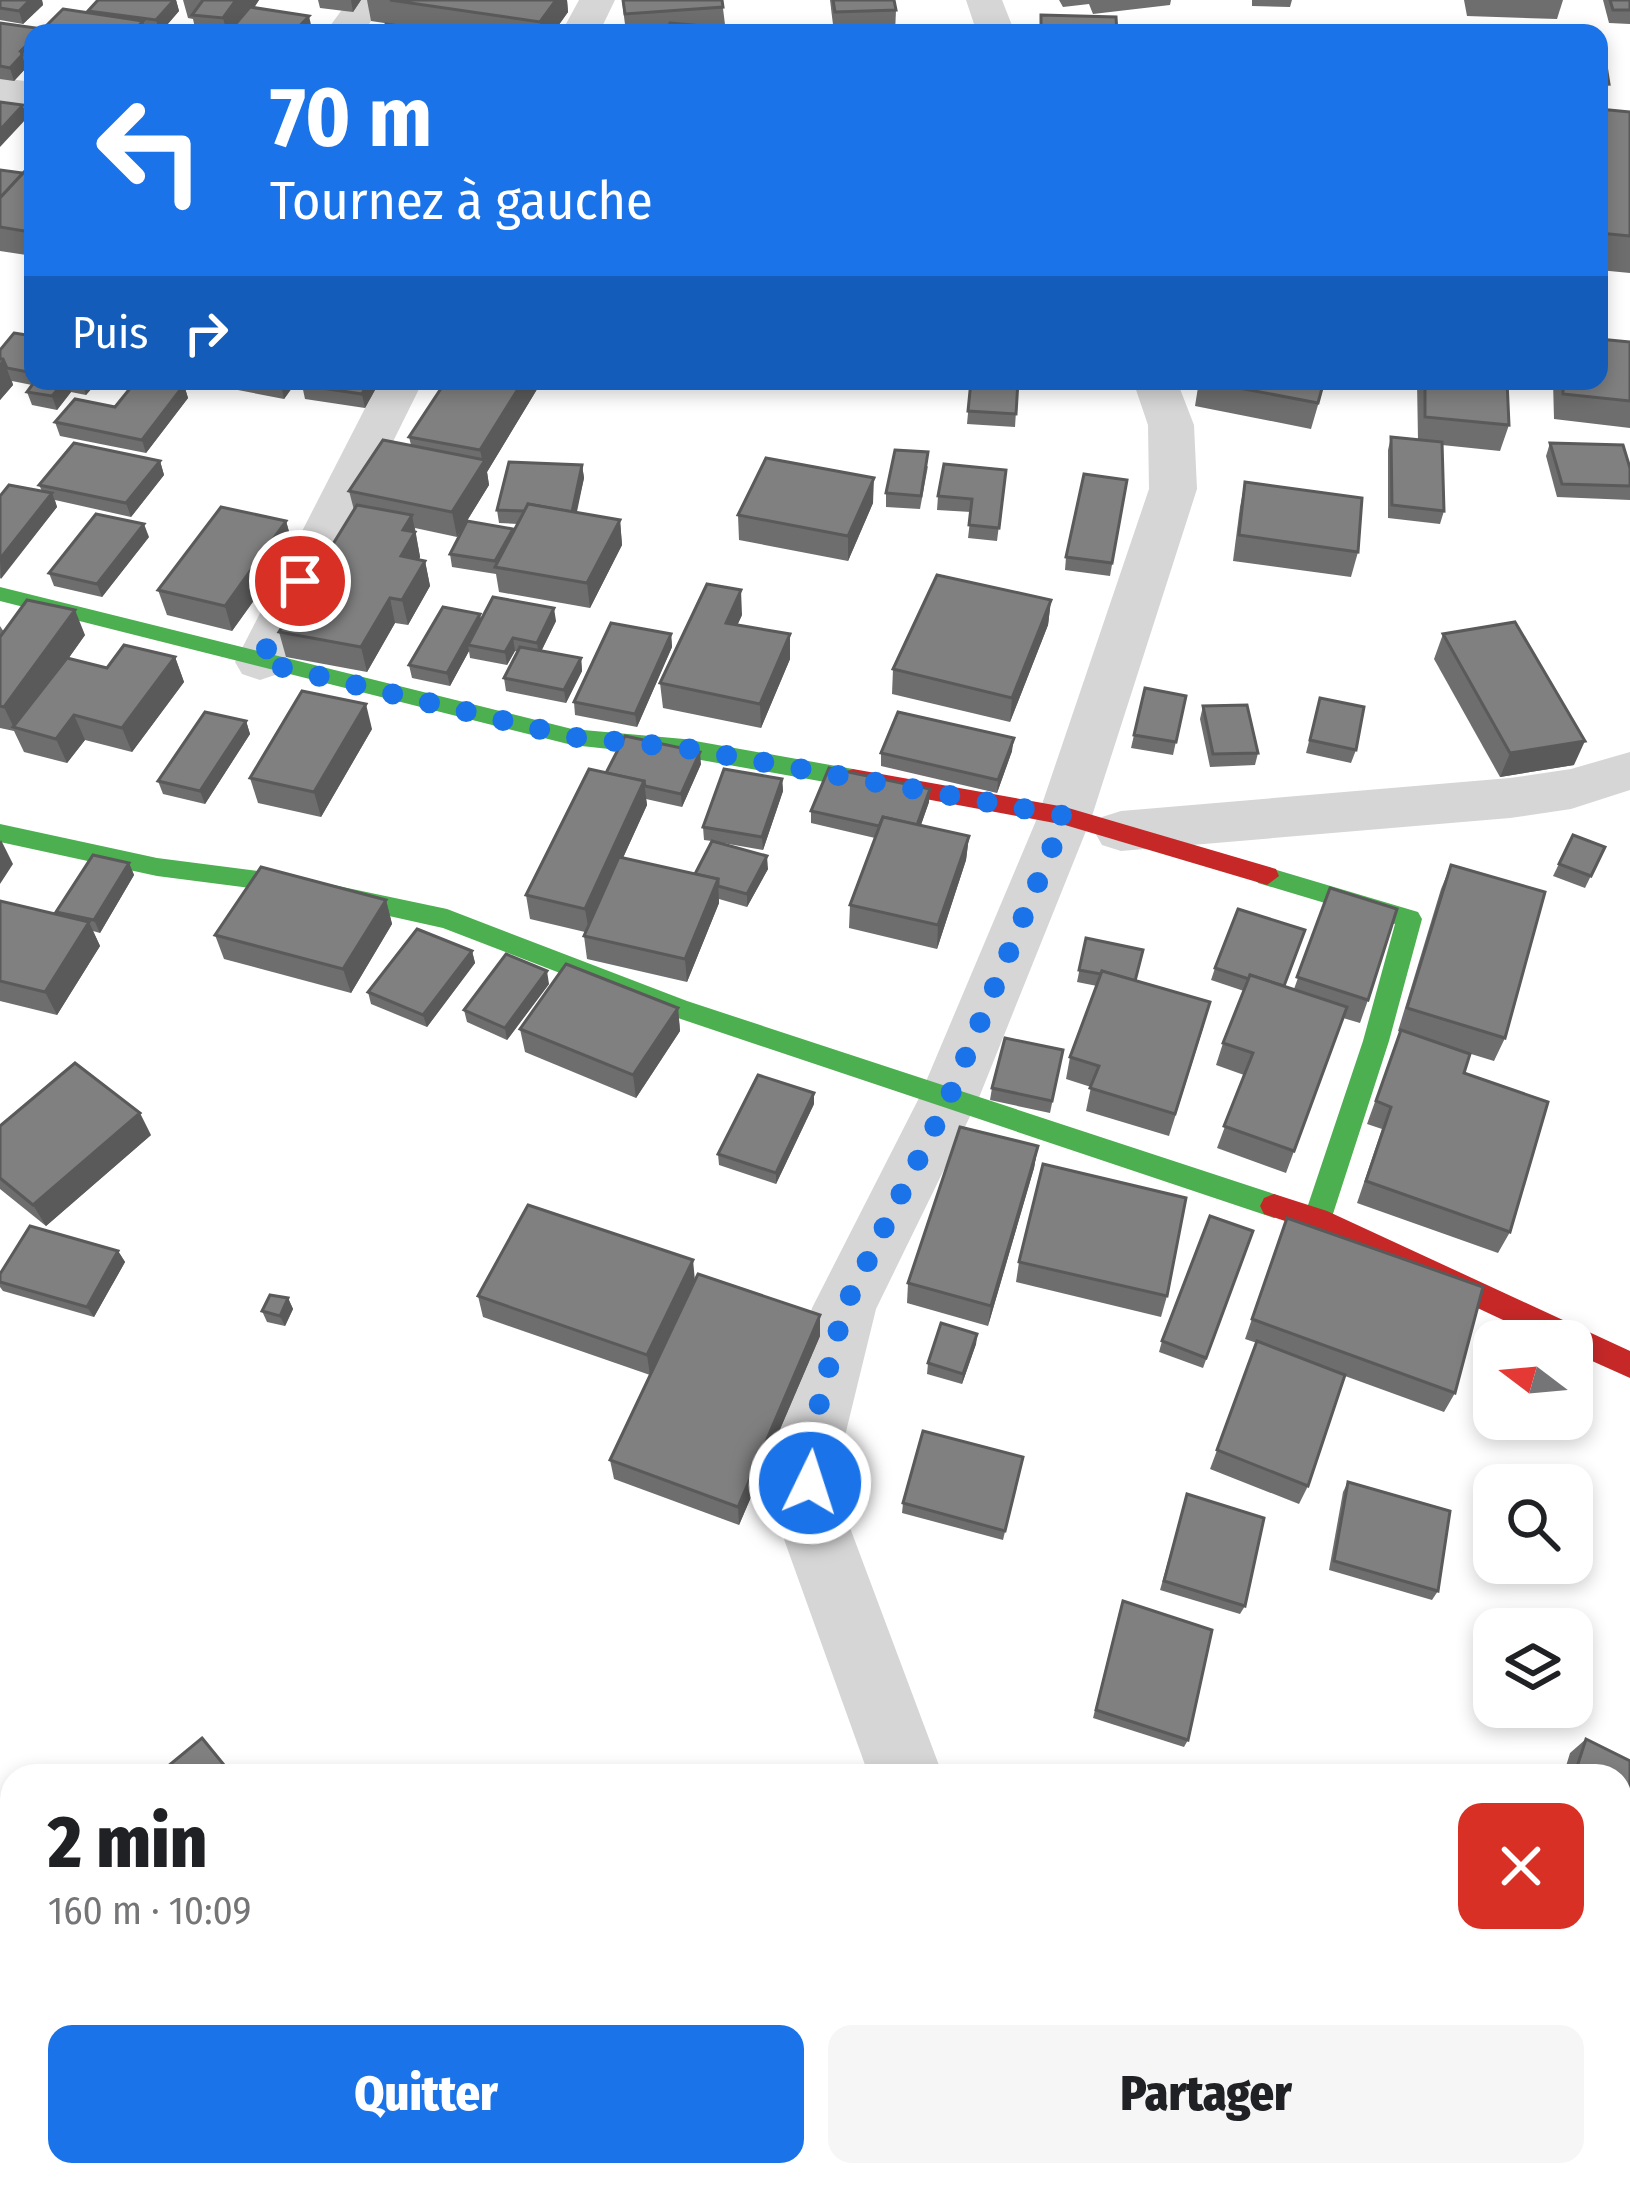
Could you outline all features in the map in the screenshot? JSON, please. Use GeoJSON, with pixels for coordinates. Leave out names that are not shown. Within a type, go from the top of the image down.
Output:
{"type":"FeatureCollection","features":[{"type":"Feature","properties":{"kind":"street"},"geometry":{"type":"LineString","coordinates":[[260,662],[396,390]]}},
{"type":"Feature","properties":{"kind":"street"},"geometry":{"type":"LineString","coordinates":[[902,1764],[812,1517],[808,1448],[844,1308],[1093,824],[1173,489],[1171,425],[1158,390]]}},
{"type":"Feature","properties":{"kind":"street"},"geometry":{"type":"LineString","coordinates":[[0,594],[572,737],[684,748],[1093,824],[1409,919],[1376,1041],[1317,1220]]}},
{"type":"Feature","properties":{"kind":"street"},"geometry":{"type":"LineString","coordinates":[[1093,824],[1510,798],[1571,789],[1630,771]]}},
{"type":"Feature","properties":{"kind":"street"},"geometry":{"type":"LineString","coordinates":[[0,833],[157,867],[281,883],[447,919],[678,1008],[1317,1220],[1630,1364]]}},
{"type":"Feature","properties":{"kind":"building"},"geometry":{"type":"Polygon","coordinates":[[[0,0],[30,0],[19,11],[0,8],[0,0]]]}},
{"type":"Feature","properties":{"kind":"building"},"geometry":{"type":"Polygon","coordinates":[[[98,0],[174,0],[156,20],[88,11],[98,0]]]}},
{"type":"Feature","properties":{"kind":"building"},"geometry":{"type":"Polygon","coordinates":[[[203,0],[236,0],[223,18],[192,15],[203,0]]]}},
{"type":"Feature","properties":{"kind":"building"},"geometry":{"type":"Polygon","coordinates":[[[390,0],[556,0],[540,22],[390,0]]]}},
{"type":"Feature","properties":{"kind":"building"},"geometry":{"type":"Polygon","coordinates":[[[623,0],[722,0],[723,7],[625,14],[623,0]]]}},
{"type":"Feature","properties":{"kind":"building"},"geometry":{"type":"Polygon","coordinates":[[[833,0],[894,0],[896,10],[835,12],[833,0]]]}},
{"type":"Feature","properties":{"kind":"building"},"geometry":{"type":"Polygon","coordinates":[[[1610,0],[1630,0],[1630,10],[1613,10],[1610,0]]]}},
{"type":"Feature","properties":{"kind":"building"},"geometry":{"type":"Polygon","coordinates":[[[250,7],[309,16],[302,24],[236,24],[250,7]]]}},
{"type":"Feature","properties":{"kind":"building"},"geometry":{"type":"Polygon","coordinates":[[[63,9],[143,21],[140,24],[48,24],[63,9]]]}},
{"type":"Feature","properties":{"kind":"building"},"geometry":{"type":"Polygon","coordinates":[[[1041,15],[1116,17],[1116,24],[1041,24],[1041,15]]]}},
{"type":"Feature","properties":{"kind":"building"},"geometry":{"type":"Polygon","coordinates":[[[0,23],[24,26],[22,55],[10,68],[0,66],[0,23]]]}},
{"type":"Feature","properties":{"kind":"building"},"geometry":{"type":"Polygon","coordinates":[[[0,102],[23,105],[0,130],[0,102]]]}},
{"type":"Feature","properties":{"kind":"building"},"geometry":{"type":"Polygon","coordinates":[[[1608,110],[1630,112],[1630,236],[1608,234],[1608,110]]]}},
{"type":"Feature","properties":{"kind":"building"},"geometry":{"type":"Polygon","coordinates":[[[0,170],[23,173],[0,198],[0,170]]]}},
{"type":"Feature","properties":{"kind":"building"},"geometry":{"type":"Polygon","coordinates":[[[24,172],[24,231],[0,227],[0,198],[24,172]]]}},
{"type":"Feature","properties":{"kind":"building"},"geometry":{"type":"Polygon","coordinates":[[[14,333],[24,335],[24,371],[7,368],[0,350],[14,333]]]}},
{"type":"Feature","properties":{"kind":"building"},"geometry":{"type":"Polygon","coordinates":[[[1608,340],[1630,342],[1630,401],[1563,394],[1563,390],[1608,390],[1608,340]]]}},
{"type":"Feature","properties":{"kind":"building"},"geometry":{"type":"Polygon","coordinates":[[[28,390],[57,390],[52,396],[28,390]]]}},
{"type":"Feature","properties":{"kind":"building"},"geometry":{"type":"Polygon","coordinates":[[[129,390],[180,390],[142,440],[55,422],[75,399],[115,407],[129,390]]]}},
{"type":"Feature","properties":{"kind":"building"},"geometry":{"type":"Polygon","coordinates":[[[440,390],[517,390],[480,450],[409,437],[440,390]]]}},
{"type":"Feature","properties":{"kind":"building"},"geometry":{"type":"Polygon","coordinates":[[[970,390],[1017,390],[1016,414],[968,411],[970,390]]]}},
{"type":"Feature","properties":{"kind":"building"},"geometry":{"type":"Polygon","coordinates":[[[1249,390],[1322,390],[1318,403],[1249,390]]]}},
{"type":"Feature","properties":{"kind":"building"},"geometry":{"type":"Polygon","coordinates":[[[1425,390],[1507,390],[1509,425],[1425,417],[1425,390]]]}},
{"type":"Feature","properties":{"kind":"building"},"geometry":{"type":"Polygon","coordinates":[[[1391,437],[1442,442],[1444,511],[1392,505],[1391,437]]]}},
{"type":"Feature","properties":{"kind":"building"},"geometry":{"type":"Polygon","coordinates":[[[383,440],[485,460],[452,512],[349,491],[383,440]]]}},
{"type":"Feature","properties":{"kind":"building"},"geometry":{"type":"Polygon","coordinates":[[[74,443],[160,461],[126,503],[39,485],[74,443]]]}},
{"type":"Feature","properties":{"kind":"building"},"geometry":{"type":"Polygon","coordinates":[[[1550,443],[1623,445],[1630,486],[1562,484],[1550,443]]]}},
{"type":"Feature","properties":{"kind":"building"},"geometry":{"type":"Polygon","coordinates":[[[895,450],[928,452],[921,496],[886,493],[895,450]]]}},
{"type":"Feature","properties":{"kind":"building"},"geometry":{"type":"Polygon","coordinates":[[[766,458],[874,478],[848,536],[738,515],[766,458]]]}},
{"type":"Feature","properties":{"kind":"building"},"geometry":{"type":"Polygon","coordinates":[[[509,462],[582,465],[572,512],[528,504],[525,511],[497,510],[509,462]]]}},
{"type":"Feature","properties":{"kind":"building"},"geometry":{"type":"Polygon","coordinates":[[[944,464],[1006,470],[999,528],[969,525],[972,499],[938,496],[944,464]]]}},
{"type":"Feature","properties":{"kind":"building"},"geometry":{"type":"Polygon","coordinates":[[[1084,474],[1127,480],[1112,563],[1066,557],[1084,474]]]}},
{"type":"Feature","properties":{"kind":"building"},"geometry":{"type":"Polygon","coordinates":[[[1245,482],[1362,498],[1358,552],[1239,535],[1245,482]]]}},
{"type":"Feature","properties":{"kind":"building"},"geometry":{"type":"Polygon","coordinates":[[[9,485],[52,493],[0,559],[0,496],[9,485]]]}},
{"type":"Feature","properties":{"kind":"building"},"geometry":{"type":"Polygon","coordinates":[[[528,504],[620,520],[587,583],[495,567],[528,504]]]}},
{"type":"Feature","properties":{"kind":"building"},"geometry":{"type":"Polygon","coordinates":[[[357,505],[412,515],[403,530],[415,532],[401,556],[425,561],[402,600],[390,598],[361,647],[279,632],[357,505]]]}},
{"type":"Feature","properties":{"kind":"building"},"geometry":{"type":"Polygon","coordinates":[[[221,507],[286,521],[225,606],[158,590],[221,507]]]}},
{"type":"Feature","properties":{"kind":"building"},"geometry":{"type":"Polygon","coordinates":[[[96,514],[144,524],[97,584],[49,573],[96,514]]]}},
{"type":"Feature","properties":{"kind":"building"},"geometry":{"type":"Polygon","coordinates":[[[467,521],[513,529],[495,561],[450,554],[467,521]]]}},
{"type":"Feature","properties":{"kind":"building"},"geometry":{"type":"Polygon","coordinates":[[[937,575],[1051,600],[1012,698],[893,669],[937,575]]]}},
{"type":"Feature","properties":{"kind":"building"},"geometry":{"type":"Polygon","coordinates":[[[707,584],[741,590],[726,623],[790,634],[760,704],[660,683],[707,584]]]}},
{"type":"Feature","properties":{"kind":"building"},"geometry":{"type":"Polygon","coordinates":[[[493,597],[554,608],[537,643],[513,638],[505,652],[468,645],[493,597]]]}},
{"type":"Feature","properties":{"kind":"building"},"geometry":{"type":"Polygon","coordinates":[[[27,600],[75,610],[4,707],[0,706],[0,637],[27,600]]]}},
{"type":"Feature","properties":{"kind":"building"},"geometry":{"type":"Polygon","coordinates":[[[443,607],[480,614],[447,673],[409,665],[443,607]]]}},
{"type":"Feature","properties":{"kind":"building"},"geometry":{"type":"Polygon","coordinates":[[[1515,622],[1585,741],[1510,753],[1443,634],[1515,622]]]}},
{"type":"Feature","properties":{"kind":"building"},"geometry":{"type":"Polygon","coordinates":[[[611,623],[671,634],[635,714],[574,702],[611,623]]]}},
{"type":"Feature","properties":{"kind":"building"},"geometry":{"type":"Polygon","coordinates":[[[124,645],[175,657],[122,728],[74,715],[56,739],[13,727],[67,658],[107,668],[124,645]]]}},
{"type":"Feature","properties":{"kind":"building"},"geometry":{"type":"Polygon","coordinates":[[[520,647],[581,658],[564,690],[504,678],[520,647]]]}},
{"type":"Feature","properties":{"kind":"building"},"geometry":{"type":"Polygon","coordinates":[[[1145,688],[1186,696],[1176,742],[1134,735],[1145,688]]]}},
{"type":"Feature","properties":{"kind":"building"},"geometry":{"type":"Polygon","coordinates":[[[302,691],[366,704],[314,792],[250,778],[302,691]]]}},
{"type":"Feature","properties":{"kind":"building"},"geometry":{"type":"Polygon","coordinates":[[[1320,698],[1364,707],[1356,750],[1310,740],[1320,698]]]}},
{"type":"Feature","properties":{"kind":"building"},"geometry":{"type":"Polygon","coordinates":[[[1247,705],[1258,753],[1213,754],[1203,706],[1247,705]]]}},
{"type":"Feature","properties":{"kind":"building"},"geometry":{"type":"Polygon","coordinates":[[[205,712],[246,721],[200,791],[158,781],[205,712]]]}},
{"type":"Feature","properties":{"kind":"building"},"geometry":{"type":"Polygon","coordinates":[[[898,712],[1014,738],[998,780],[881,753],[898,712]]]}},
{"type":"Feature","properties":{"kind":"building"},"geometry":{"type":"Polygon","coordinates":[[[625,736],[700,752],[681,794],[606,773],[625,736]]]}},
{"type":"Feature","properties":{"kind":"building"},"geometry":{"type":"Polygon","coordinates":[[[829,768],[930,789],[917,825],[883,817],[879,826],[811,811],[829,768]]]}},
{"type":"Feature","properties":{"kind":"building"},"geometry":{"type":"Polygon","coordinates":[[[589,769],[644,781],[585,909],[526,895],[589,769]]]}},
{"type":"Feature","properties":{"kind":"building"},"geometry":{"type":"Polygon","coordinates":[[[724,769],[782,779],[762,837],[703,827],[724,769]]]}},
{"type":"Feature","properties":{"kind":"building"},"geometry":{"type":"Polygon","coordinates":[[[883,817],[969,836],[938,925],[850,905],[883,817]]]}},
{"type":"Feature","properties":{"kind":"building"},"geometry":{"type":"Polygon","coordinates":[[[1573,835],[1605,847],[1591,876],[1559,864],[1573,835]]]}},
{"type":"Feature","properties":{"kind":"building"},"geometry":{"type":"Polygon","coordinates":[[[712,841],[767,856],[747,894],[695,874],[712,841]]]}},
{"type":"Feature","properties":{"kind":"building"},"geometry":{"type":"Polygon","coordinates":[[[93,855],[129,863],[94,920],[56,912],[93,855]]]}},
{"type":"Feature","properties":{"kind":"building"},"geometry":{"type":"Polygon","coordinates":[[[619,857],[718,879],[685,959],[584,936],[619,857]]]}},
{"type":"Feature","properties":{"kind":"building"},"geometry":{"type":"Polygon","coordinates":[[[1451,865],[1545,892],[1505,1038],[1407,1008],[1451,865]]]}},
{"type":"Feature","properties":{"kind":"building"},"geometry":{"type":"Polygon","coordinates":[[[261,867],[386,900],[343,969],[215,935],[261,867]]]}},
{"type":"Feature","properties":{"kind":"building"},"geometry":{"type":"Polygon","coordinates":[[[1330,888],[1397,909],[1368,1000],[1297,977],[1330,888]]]}},
{"type":"Feature","properties":{"kind":"building"},"geometry":{"type":"Polygon","coordinates":[[[0,901],[89,922],[45,992],[0,981],[0,901]]]}},
{"type":"Feature","properties":{"kind":"building"},"geometry":{"type":"Polygon","coordinates":[[[1238,909],[1305,930],[1284,986],[1215,968],[1238,909]]]}},
{"type":"Feature","properties":{"kind":"building"},"geometry":{"type":"Polygon","coordinates":[[[417,929],[472,951],[423,1015],[368,992],[417,929]]]}},
{"type":"Feature","properties":{"kind":"building"},"geometry":{"type":"Polygon","coordinates":[[[1086,938],[1143,950],[1135,981],[1079,970],[1086,938]]]}},
{"type":"Feature","properties":{"kind":"building"},"geometry":{"type":"Polygon","coordinates":[[[506,954],[547,971],[505,1028],[464,1010],[506,954]]]}},
{"type":"Feature","properties":{"kind":"building"},"geometry":{"type":"Polygon","coordinates":[[[566,964],[678,1008],[633,1075],[520,1029],[566,964]]]}},
{"type":"Feature","properties":{"kind":"building"},"geometry":{"type":"Polygon","coordinates":[[[1102,971],[1210,1002],[1175,1114],[1090,1088],[1099,1066],[1070,1057],[1102,971]]]}},
{"type":"Feature","properties":{"kind":"building"},"geometry":{"type":"Polygon","coordinates":[[[1250,975],[1347,1007],[1294,1151],[1224,1126],[1253,1053],[1223,1043],[1250,975]]]}},
{"type":"Feature","properties":{"kind":"building"},"geometry":{"type":"Polygon","coordinates":[[[1401,1030],[1470,1054],[1464,1073],[1548,1102],[1510,1232],[1366,1181],[1391,1107],[1376,1101],[1401,1030]]]}},
{"type":"Feature","properties":{"kind":"building"},"geometry":{"type":"Polygon","coordinates":[[[1005,1038],[1063,1050],[1052,1101],[992,1088],[1005,1038]]]}},
{"type":"Feature","properties":{"kind":"building"},"geometry":{"type":"Polygon","coordinates":[[[75,1063],[140,1113],[33,1205],[0,1178],[0,1126],[75,1063]]]}},
{"type":"Feature","properties":{"kind":"building"},"geometry":{"type":"Polygon","coordinates":[[[758,1075],[814,1093],[776,1173],[718,1154],[758,1075]]]}},
{"type":"Feature","properties":{"kind":"building"},"geometry":{"type":"Polygon","coordinates":[[[960,1127],[1038,1146],[991,1306],[908,1283],[960,1127]]]}},
{"type":"Feature","properties":{"kind":"building"},"geometry":{"type":"Polygon","coordinates":[[[1043,1164],[1186,1198],[1167,1296],[1019,1262],[1043,1164]]]}},
{"type":"Feature","properties":{"kind":"building"},"geometry":{"type":"Polygon","coordinates":[[[528,1205],[693,1260],[647,1355],[478,1296],[528,1205]]]}},
{"type":"Feature","properties":{"kind":"building"},"geometry":{"type":"Polygon","coordinates":[[[1210,1216],[1253,1231],[1206,1358],[1162,1341],[1210,1216]]]}},
{"type":"Feature","properties":{"kind":"building"},"geometry":{"type":"Polygon","coordinates":[[[1287,1218],[1483,1287],[1455,1393],[1252,1319],[1287,1218]]]}},
{"type":"Feature","properties":{"kind":"building"},"geometry":{"type":"Polygon","coordinates":[[[30,1226],[118,1251],[87,1307],[0,1282],[0,1274],[30,1226]]]}},
{"type":"Feature","properties":{"kind":"building"},"geometry":{"type":"Polygon","coordinates":[[[698,1274],[820,1315],[738,1507],[610,1460],[698,1274]]]}},
{"type":"Feature","properties":{"kind":"building"},"geometry":{"type":"Polygon","coordinates":[[[270,1295],[288,1298],[280,1316],[262,1311],[270,1295]]]}},
{"type":"Feature","properties":{"kind":"building"},"geometry":{"type":"Polygon","coordinates":[[[941,1323],[977,1334],[963,1374],[928,1363],[941,1323]]]}},
{"type":"Feature","properties":{"kind":"building"},"geometry":{"type":"Polygon","coordinates":[[[1257,1341],[1345,1375],[1308,1486],[1217,1450],[1257,1341]]]}},
{"type":"Feature","properties":{"kind":"building"},"geometry":{"type":"Polygon","coordinates":[[[923,1431],[1023,1457],[1005,1531],[903,1503],[923,1431]]]}},
{"type":"Feature","properties":{"kind":"building"},"geometry":{"type":"Polygon","coordinates":[[[1348,1482],[1450,1511],[1438,1591],[1334,1561],[1348,1482]]]}},
{"type":"Feature","properties":{"kind":"building"},"geometry":{"type":"Polygon","coordinates":[[[1187,1494],[1264,1518],[1245,1606],[1164,1581],[1187,1494]]]}},
{"type":"Feature","properties":{"kind":"building"},"geometry":{"type":"Polygon","coordinates":[[[1123,1601],[1212,1630],[1188,1740],[1096,1710],[1123,1601]]]}},
{"type":"Feature","properties":{"kind":"building"},"geometry":{"type":"Polygon","coordinates":[[[202,1738],[223,1764],[171,1764],[202,1738]]]}},
{"type":"Feature","properties":{"kind":"building"},"geometry":{"type":"Polygon","coordinates":[[[1586,1739],[1630,1761],[1630,1764],[1578,1764],[1586,1739]]]}},
{"type":"Feature","properties":{"kind":"traffic: fast"},"geometry":{"type":"LineString","coordinates":[[0,594],[572,737],[684,748],[853,778]]}},
{"type":"Feature","properties":{"kind":"traffic: fast"},"geometry":{"type":"LineString","coordinates":[[0,833],[157,867],[281,883],[447,919],[678,1008],[1274,1206]]}},
{"type":"Feature","properties":{"kind":"traffic: fast"},"geometry":{"type":"LineString","coordinates":[[1267,876],[1409,919],[1376,1041],[1317,1220]]}},
{"type":"Feature","properties":{"kind":"traffic: jam"},"geometry":{"type":"LineString","coordinates":[[853,778],[1065,816],[1267,876]]}},
{"type":"Feature","properties":{"kind":"traffic: jam"},"geometry":{"type":"LineString","coordinates":[[1274,1206],[1317,1220],[1630,1365]]}},
{"type":"Feature","properties":{"kind":"route"},"geometry":{"type":"LineString","coordinates":[[300,581],[260,662],[572,737],[684,748],[1065,816],[948,1100],[844,1308],[808,1448],[810,1483]]}}]}
